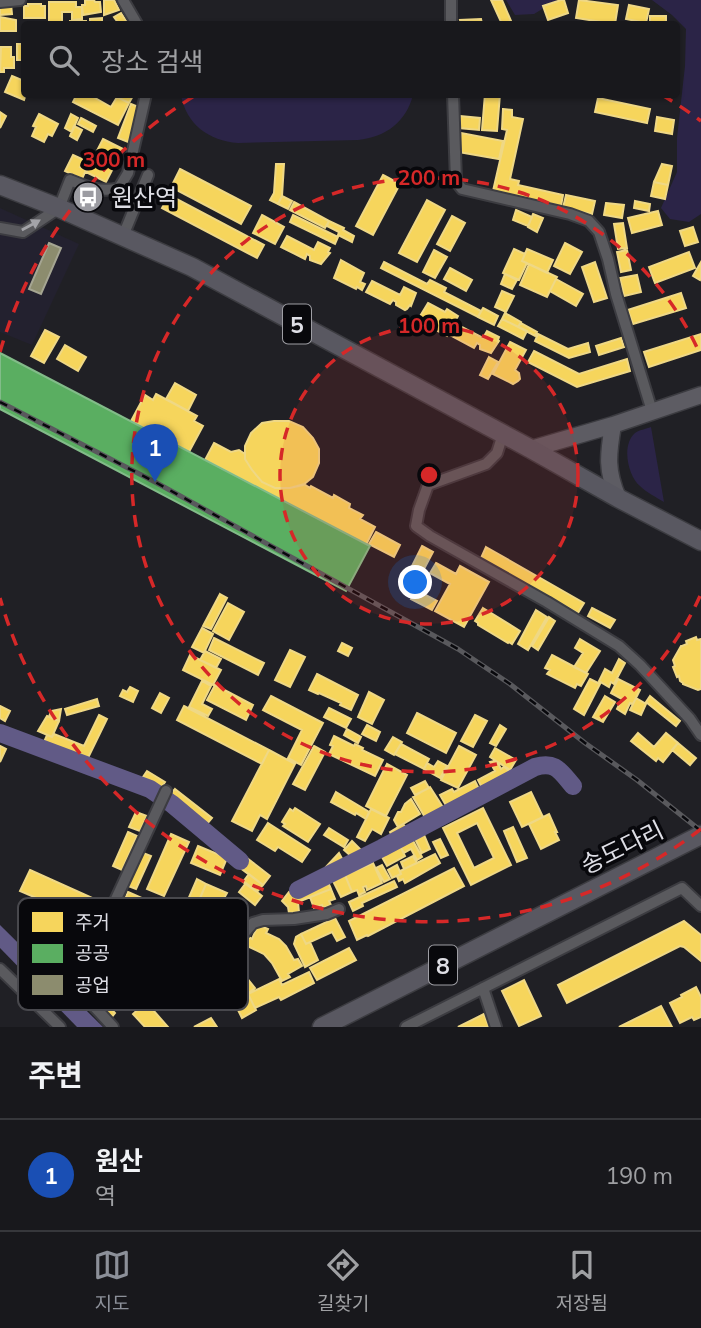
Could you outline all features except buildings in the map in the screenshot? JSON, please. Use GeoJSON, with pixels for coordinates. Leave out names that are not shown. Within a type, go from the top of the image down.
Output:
{"type":"FeatureCollection","features":[{"type":"Feature","properties":{"kind":"highway","name":"5"},"geometry":{"type":"LineString","coordinates":[[0,185],[192,267],[701,541]]}},
{"type":"Feature","properties":{"kind":"highway","name":"송도다리"},"geometry":{"type":"LineString","coordinates":[[322,1027],[701,835]]}},
{"type":"Feature","properties":{"kind":"main road"},"geometry":{"type":"LineString","coordinates":[[531,449],[701,395]]}},
{"type":"Feature","properties":{"kind":"main road"},"geometry":{"type":"LineString","coordinates":[[613,425],[608,456],[610,481],[618,498]]}},
{"type":"Feature","properties":{"kind":"street"},"geometry":{"type":"LineString","coordinates":[[0,2],[20,0]]}},
{"type":"Feature","properties":{"kind":"street"},"geometry":{"type":"LineString","coordinates":[[123,0],[135,21]]}},
{"type":"Feature","properties":{"kind":"street"},"geometry":{"type":"LineString","coordinates":[[450,0],[451,21]]}},
{"type":"Feature","properties":{"kind":"street"},"geometry":{"type":"LineString","coordinates":[[0,228],[23,232],[59,208],[70,180],[96,190],[109,191],[119,188],[128,173],[145,98]]}},
{"type":"Feature","properties":{"kind":"street"},"geometry":{"type":"LineString","coordinates":[[453,98],[456,181],[462,189],[570,214],[589,221],[599,232],[652,411]]}},
{"type":"Feature","properties":{"kind":"street"},"geometry":{"type":"LineString","coordinates":[[123,236],[148,175]]}},
{"type":"Feature","properties":{"kind":"street"},"geometry":{"type":"LineString","coordinates":[[503,435],[497,453],[486,464],[428,485],[416,526],[619,646],[640,665],[701,734]]}},
{"type":"Feature","properties":{"kind":"street"},"geometry":{"type":"LineString","coordinates":[[116,898],[166,791]]}},
{"type":"Feature","properties":{"kind":"street"},"geometry":{"type":"LineString","coordinates":[[406,1027],[682,888],[701,906]]}},
{"type":"Feature","properties":{"kind":"street"},"geometry":{"type":"LineString","coordinates":[[248,929],[253,923],[263,920],[295,919],[327,914],[339,909]]}},
{"type":"Feature","properties":{"kind":"street"},"geometry":{"type":"LineString","coordinates":[[0,969],[18,986]]}},
{"type":"Feature","properties":{"kind":"street"},"geometry":{"type":"LineString","coordinates":[[483,988],[496,1027]]}},
{"type":"Feature","properties":{"kind":"street"},"geometry":{"type":"LineString","coordinates":[[42,1010],[60,1027]]}},
{"type":"Feature","properties":{"kind":"street"},"geometry":{"type":"LineString","coordinates":[[97,1010],[113,1027]]}},
{"type":"Feature","properties":{"kind":"shaded area"},"geometry":{"type":"Polygon","coordinates":[[[506,0],[557,0],[534,14],[515,15],[506,0]]]}},
{"type":"Feature","properties":{"kind":"shaded area"},"geometry":{"type":"Polygon","coordinates":[[[652,0],[701,0],[701,214],[689,222],[670,219],[661,208],[677,172],[677,138],[685,66],[686,29],[652,0]]]}},
{"type":"Feature","properties":{"kind":"shaded area"},"geometry":{"type":"Polygon","coordinates":[[[182,98],[412,98],[400,120],[386,132],[358,140],[227,142],[200,129],[182,98]]]}},
{"type":"Feature","properties":{"kind":"shaded area"},"geometry":{"type":"Polygon","coordinates":[[[0,208],[79,244],[32,345],[0,332],[0,208]]]}},
{"type":"Feature","properties":{"kind":"shaded area"},"geometry":{"type":"Polygon","coordinates":[[[651,427],[664,502],[646,491],[629,468],[627,452],[631,438],[637,432],[651,427]]]}},
{"type":"Feature","properties":{"kind":"shaded area"},"geometry":{"type":"Polygon","coordinates":[[[0,925],[18,943],[18,966],[0,948],[0,925]]]}},
{"type":"Feature","properties":{"kind":"shaded area"},"geometry":{"type":"Polygon","coordinates":[[[60,1010],[86,1010],[103,1027],[77,1027],[60,1010]]]}},
{"type":"Feature","properties":{"kind":"waterway"},"geometry":{"type":"LineString","coordinates":[[0,733],[150,789],[240,861]]}},
{"type":"Feature","properties":{"kind":"waterway"},"geometry":{"type":"LineString","coordinates":[[298,890],[535,767],[553,766],[573,786]]}},
{"type":"Feature","properties":{"kind":"railway"},"geometry":{"type":"LineString","coordinates":[[0,402],[155,482],[458,649],[510,684],[701,831]]}},
{"type":"Feature","properties":{"kind":"place","name":"원산역"},"geometry":{"type":"Point","coordinates":[88,197]}},
{"type":"Feature","properties":{"kind":"place","name":"원산"},"geometry":{"type":"Point","coordinates":[155,482]}}]}
